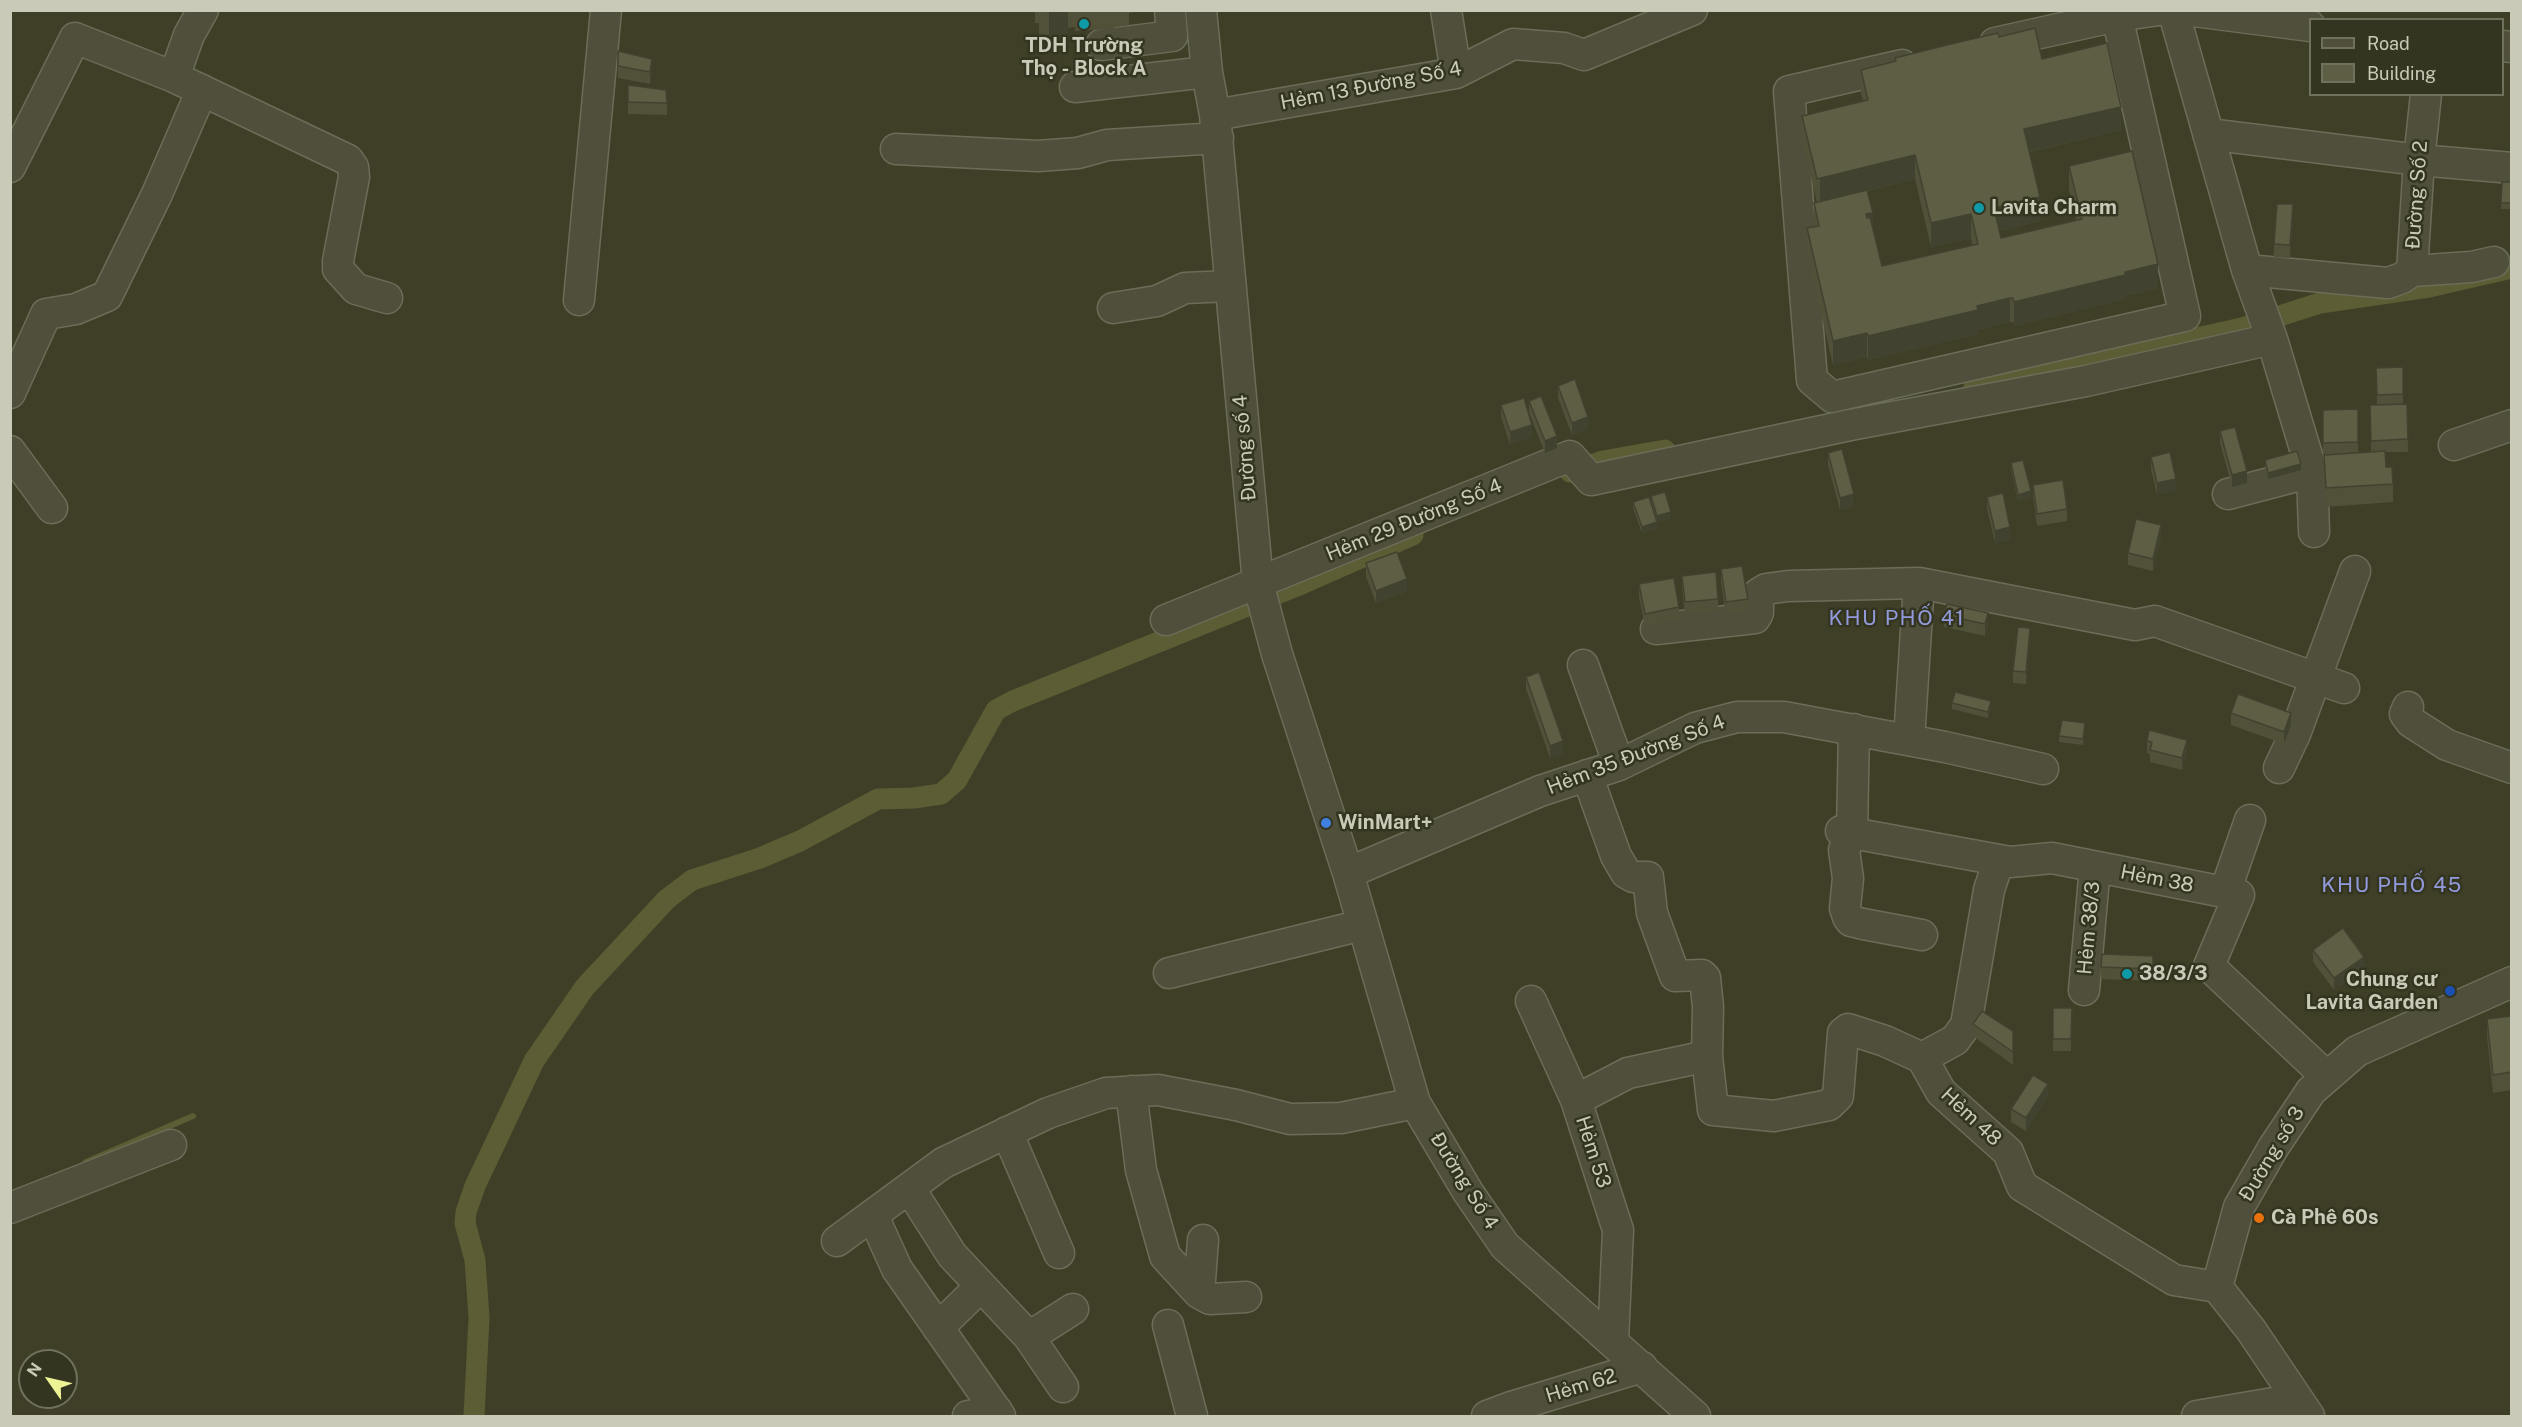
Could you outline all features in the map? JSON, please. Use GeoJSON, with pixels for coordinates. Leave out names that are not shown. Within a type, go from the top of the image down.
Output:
{"type":"FeatureCollection","features":[{"type":"Feature","properties":{"kind":"street"},"geometry":{"type":"LineString","coordinates":[[174,77],[189,35],[203,10]]}},
{"type":"Feature","properties":{"kind":"street"},"geometry":{"type":"LineString","coordinates":[[579,300],[606,10]]}},
{"type":"Feature","properties":{"kind":"street"},"geometry":{"type":"LineString","coordinates":[[1101,45],[1172,36],[1170,10]]}},
{"type":"Feature","properties":{"kind":"street"},"geometry":{"type":"LineString","coordinates":[[1446,10],[1456,73]]}},
{"type":"Feature","properties":{"kind":"street","name":"Hẻm 13 Đường Số 4"},"geometry":{"type":"LineString","coordinates":[[896,149],[1038,156],[1078,153],[1107,145],[1216,127],[1456,73],[1513,44],[1564,48],[1584,55],[1692,10]]}},
{"type":"Feature","properties":{"kind":"street"},"geometry":{"type":"LineString","coordinates":[[1974,48],[2117,16],[2159,10]]}},
{"type":"Feature","properties":{"kind":"street"},"geometry":{"type":"LineString","coordinates":[[2172,10],[2247,270],[2272,339],[2312,472],[2314,532]]}},
{"type":"Feature","properties":{"kind":"street"},"geometry":{"type":"LineString","coordinates":[[2186,10],[2309,26]]}},
{"type":"Feature","properties":{"kind":"street","name":"Đường số 4"},"geometry":{"type":"LineString","coordinates":[[1209,12],[1208,72],[1216,127],[1258,583],[1348,873]]}},
{"type":"Feature","properties":{"kind":"street"},"geometry":{"type":"LineString","coordinates":[[1928,58],[1789,91],[1812,380],[1833,397],[2186,316],[2117,16]]}},
{"type":"Feature","properties":{"kind":"street"},"geometry":{"type":"LineString","coordinates":[[10,167],[75,38],[174,77],[351,164],[354,177],[338,270],[356,289],[387,298]]}},
{"type":"Feature","properties":{"kind":"street"},"geometry":{"type":"LineString","coordinates":[[1075,87],[1208,72]]}},
{"type":"Feature","properties":{"kind":"street"},"geometry":{"type":"LineString","coordinates":[[10,393],[45,314],[76,309],[107,296],[157,194],[202,90]]}},
{"type":"Feature","properties":{"kind":"street","name":"Đường Số 2"},"geometry":{"type":"LineString","coordinates":[[2247,270],[2388,283],[2412,271],[2426,96]]}},
{"type":"Feature","properties":{"kind":"street"},"geometry":{"type":"LineString","coordinates":[[2208,134],[2419,160],[2511,168]]}},
{"type":"Feature","properties":{"kind":"street"},"geometry":{"type":"LineString","coordinates":[[2412,271],[2471,267],[2493,262]]}},
{"type":"Feature","properties":{"kind":"street"},"geometry":{"type":"LineString","coordinates":[[1113,308],[1157,301],[1185,288],[1230,286]]}},
{"type":"Feature","properties":{"kind":"street","name":"Hẻm 29 Đường Số 4"},"geometry":{"type":"LineString","coordinates":[[1166,620],[1570,456],[1591,480],[1838,428],[2086,381],[2272,339]]}},
{"type":"Feature","properties":{"kind":"street"},"geometry":{"type":"LineString","coordinates":[[2454,445],[2511,425]]}},
{"type":"Feature","properties":{"kind":"street"},"geometry":{"type":"LineString","coordinates":[[10,451],[52,508]]}},
{"type":"Feature","properties":{"kind":"street"},"geometry":{"type":"LineString","coordinates":[[2228,494],[2312,472]]}},
{"type":"Feature","properties":{"kind":"street"},"geometry":{"type":"LineString","coordinates":[[2279,768],[2292,743],[2355,571]]}},
{"type":"Feature","properties":{"kind":"street"},"geometry":{"type":"LineString","coordinates":[[1909,740],[1919,583]]}},
{"type":"Feature","properties":{"kind":"street"},"geometry":{"type":"LineString","coordinates":[[1656,629],[1755,618],[1758,613],[1758,594],[1766,589],[1788,586],[1919,583],[2135,625],[2156,621],[2344,688]]}},
{"type":"Feature","properties":{"kind":"street"},"geometry":{"type":"LineString","coordinates":[[1583,664],[1618,765]]}},
{"type":"Feature","properties":{"kind":"street"},"geometry":{"type":"LineString","coordinates":[[2408,707],[2405,714],[2411,722],[2447,745],[2511,768]]}},
{"type":"Feature","properties":{"kind":"street","name":"Hẻm 35 Đường Số 4"},"geometry":{"type":"LineString","coordinates":[[1348,873],[1540,791],[1618,765],[1695,728],[1737,717],[1784,717],[1909,740],[2043,769]]}},
{"type":"Feature","properties":{"kind":"street"},"geometry":{"type":"LineString","coordinates":[[1854,729],[1844,850],[1848,878],[1845,908],[1851,921],[1922,935]]}},
{"type":"Feature","properties":{"kind":"street"},"geometry":{"type":"LineString","coordinates":[[1587,776],[1616,856],[1626,873],[1633,877],[1648,877],[1652,913],[1675,976],[1702,975],[1705,978],[1708,1007],[1707,1056],[1713,1110],[1774,1116],[1829,1105],[1838,1096],[1843,1033],[1848,1029],[1885,1041],[1922,1058],[1955,1040],[1966,1025],[1989,890],[1999,860]]}},
{"type":"Feature","properties":{"kind":"street"},"geometry":{"type":"LineString","coordinates":[[2250,820],[2225,892],[2239,895],[2209,966],[2327,1077]]}},
{"type":"Feature","properties":{"kind":"street","name":"Hẻm 38"},"geometry":{"type":"LineString","coordinates":[[1846,831],[2010,862],[2052,858],[2225,892]]}},
{"type":"Feature","properties":{"kind":"street","name":"Hẻm 38/3"},"geometry":{"type":"LineString","coordinates":[[2084,990],[2095,867]]}},
{"type":"Feature","properties":{"kind":"street","name":"Đường Số 4"},"geometry":{"type":"LineString","coordinates":[[1348,873],[1415,1102],[1468,1192],[1505,1245],[1695,1416]]}},
{"type":"Feature","properties":{"kind":"street"},"geometry":{"type":"LineString","coordinates":[[1168,973],[1362,926]]}},
{"type":"Feature","properties":{"kind":"street","name":"Đường số 3"},"geometry":{"type":"LineString","coordinates":[[2217,1287],[2239,1207],[2272,1148],[2311,1091],[2357,1051],[2511,982]]}},
{"type":"Feature","properties":{"kind":"street"},"geometry":{"type":"LineString","coordinates":[[1531,1001],[1576,1100]]}},
{"type":"Feature","properties":{"kind":"street","name":"Hẻm 53"},"geometry":{"type":"LineString","coordinates":[[1613,1342],[1618,1230],[1576,1100],[1628,1073],[1707,1056]]}},
{"type":"Feature","properties":{"kind":"street","name":"Hẻm 48"},"geometry":{"type":"LineString","coordinates":[[1922,1058],[1941,1092],[2008,1152],[2022,1186],[2174,1280],[2217,1287]]}},
{"type":"Feature","properties":{"kind":"street"},"geometry":{"type":"LineString","coordinates":[[837,1241],[943,1163],[1048,1113],[1106,1093],[1158,1090],[1236,1105],[1290,1119],[1341,1118],[1415,1102]]}},
{"type":"Feature","properties":{"kind":"street"},"geometry":{"type":"LineString","coordinates":[[1131,1091],[1141,1170],[1165,1256],[1199,1293],[1210,1299],[1246,1297]]}},
{"type":"Feature","properties":{"kind":"street"},"geometry":{"type":"LineString","coordinates":[[1007,1132],[1059,1253]]}},
{"type":"Feature","properties":{"kind":"street"},"geometry":{"type":"LineString","coordinates":[[10,1208],[171,1145]]}},
{"type":"Feature","properties":{"kind":"street"},"geometry":{"type":"LineString","coordinates":[[910,1189],[952,1255],[1029,1337],[1063,1387]]}},
{"type":"Feature","properties":{"kind":"street"},"geometry":{"type":"LineString","coordinates":[[873,1216],[897,1269],[938,1328],[988,1415]]}},
{"type":"Feature","properties":{"kind":"street"},"geometry":{"type":"LineString","coordinates":[[1199,1293],[1203,1240]]}},
{"type":"Feature","properties":{"kind":"street"},"geometry":{"type":"LineString","coordinates":[[938,1328],[981,1286]]}},
{"type":"Feature","properties":{"kind":"street"},"geometry":{"type":"LineString","coordinates":[[2197,1416],[2303,1408],[2251,1330],[2217,1287]]}},
{"type":"Feature","properties":{"kind":"street"},"geometry":{"type":"LineString","coordinates":[[1029,1337],[1073,1309]]}},
{"type":"Feature","properties":{"kind":"street"},"geometry":{"type":"LineString","coordinates":[[1168,1324],[1192,1416]]}},
{"type":"Feature","properties":{"kind":"street","name":"Hẻm 62"},"geometry":{"type":"LineString","coordinates":[[1487,1416],[1642,1367]]}},
{"type":"Feature","properties":{"kind":"building","name":"Lavita Charm"},"geometry":{"type":"Polygon","coordinates":[[[2035,28],[2042,59],[2107,43],[2121,107],[2024,129],[2040,197],[1994,208],[2001,238],[2082,219],[2069,166],[2132,151],[2158,264],[2125,272],[2125,275],[2014,302],[2013,298],[2010,298],[1977,306],[1978,310],[1868,336],[1867,333],[1833,341],[1807,228],[1819,226],[1814,203],[1867,190],[1873,213],[1866,214],[1867,218],[1870,217],[1882,266],[1978,244],[1971,214],[1931,223],[1915,155],[1817,179],[1802,116],[1868,100],[1861,70],[1896,61],[1895,58],[1955,43],[1998,33],[1999,37],[2035,28]]]}},
{"type":"Feature","properties":{"kind":"building"},"geometry":{"type":"Polygon","coordinates":[[[618,51],[652,59],[650,72],[618,66],[618,51]]]}},
{"type":"Feature","properties":{"kind":"building"},"geometry":{"type":"Polygon","coordinates":[[[628,85],[666,90],[667,103],[628,102],[628,85]]]}},
{"type":"Feature","properties":{"kind":"building"},"geometry":{"type":"Polygon","coordinates":[[[2502,182],[2511,182],[2511,203],[2501,203],[2502,182]]]}},
{"type":"Feature","properties":{"kind":"building"},"geometry":{"type":"Polygon","coordinates":[[[2277,204],[2293,204],[2290,245],[2274,244],[2277,204]]]}},
{"type":"Feature","properties":{"kind":"building"},"geometry":{"type":"Polygon","coordinates":[[[2403,367],[2403,394],[2377,395],[2376,368],[2403,367]]]}},
{"type":"Feature","properties":{"kind":"building"},"geometry":{"type":"Polygon","coordinates":[[[1575,379],[1588,417],[1572,423],[1558,386],[1575,379]]]}},
{"type":"Feature","properties":{"kind":"building"},"geometry":{"type":"Polygon","coordinates":[[[1541,396],[1557,436],[1545,441],[1529,401],[1541,396]]]}},
{"type":"Feature","properties":{"kind":"building"},"geometry":{"type":"Polygon","coordinates":[[[1524,398],[1532,425],[1510,432],[1501,405],[1524,398]]]}},
{"type":"Feature","properties":{"kind":"building"},"geometry":{"type":"Polygon","coordinates":[[[2407,404],[2408,439],[2371,441],[2370,405],[2407,404]]]}},
{"type":"Feature","properties":{"kind":"building"},"geometry":{"type":"Polygon","coordinates":[[[2358,409],[2358,442],[2323,443],[2323,410],[2358,409]]]}},
{"type":"Feature","properties":{"kind":"building"},"geometry":{"type":"Polygon","coordinates":[[[2235,427],[2247,471],[2232,475],[2220,431],[2235,427]]]}},
{"type":"Feature","properties":{"kind":"building"},"geometry":{"type":"Polygon","coordinates":[[[1842,449],[1854,494],[1840,498],[1828,453],[1842,449]]]}},
{"type":"Feature","properties":{"kind":"building"},"geometry":{"type":"Polygon","coordinates":[[[2297,451],[2301,464],[2268,473],[2265,460],[2297,451]]]}},
{"type":"Feature","properties":{"kind":"building"},"geometry":{"type":"Polygon","coordinates":[[[2385,451],[2386,467],[2392,467],[2393,484],[2326,488],[2324,455],[2385,451]]]}},
{"type":"Feature","properties":{"kind":"building"},"geometry":{"type":"Polygon","coordinates":[[[2170,452],[2176,479],[2157,483],[2151,457],[2170,452]]]}},
{"type":"Feature","properties":{"kind":"building"},"geometry":{"type":"Polygon","coordinates":[[[2023,460],[2031,491],[2018,495],[2011,463],[2023,460]]]}},
{"type":"Feature","properties":{"kind":"building"},"geometry":{"type":"Polygon","coordinates":[[[2063,480],[2067,509],[2037,514],[2033,485],[2063,480]]]}},
{"type":"Feature","properties":{"kind":"building"},"geometry":{"type":"Polygon","coordinates":[[[1665,492],[1671,512],[1657,516],[1651,496],[1665,492]]]}},
{"type":"Feature","properties":{"kind":"building"},"geometry":{"type":"Polygon","coordinates":[[[2003,493],[2010,527],[1995,531],[1987,497],[2003,493]]]}},
{"type":"Feature","properties":{"kind":"building"},"geometry":{"type":"Polygon","coordinates":[[[1649,497],[1657,522],[1642,527],[1633,502],[1649,497]]]}},
{"type":"Feature","properties":{"kind":"building"},"geometry":{"type":"Polygon","coordinates":[[[2136,519],[2161,525],[2153,559],[2128,553],[2136,519]]]}},
{"type":"Feature","properties":{"kind":"building"},"geometry":{"type":"Polygon","coordinates":[[[1397,552],[1407,579],[1376,591],[1366,563],[1397,552]]]}},
{"type":"Feature","properties":{"kind":"building"},"geometry":{"type":"Polygon","coordinates":[[[1742,566],[1748,599],[1726,602],[1721,569],[1742,566]]]}},
{"type":"Feature","properties":{"kind":"building"},"geometry":{"type":"Polygon","coordinates":[[[1716,572],[1718,599],[1685,602],[1682,576],[1716,572]]]}},
{"type":"Feature","properties":{"kind":"building"},"geometry":{"type":"Polygon","coordinates":[[[1674,578],[1679,607],[1645,614],[1639,584],[1674,578]]]}},
{"type":"Feature","properties":{"kind":"building"},"geometry":{"type":"Polygon","coordinates":[[[1947,604],[1988,613],[1985,624],[1944,615],[1947,604]]]}},
{"type":"Feature","properties":{"kind":"building"},"geometry":{"type":"Polygon","coordinates":[[[2018,627],[2030,628],[2026,672],[2013,671],[2018,627]]]}},
{"type":"Feature","properties":{"kind":"building"},"geometry":{"type":"Polygon","coordinates":[[[1539,672],[1563,741],[1550,746],[1526,677],[1539,672]]]}},
{"type":"Feature","properties":{"kind":"building"},"geometry":{"type":"Polygon","coordinates":[[[1955,692],[1991,701],[1988,712],[1952,703],[1955,692]]]}},
{"type":"Feature","properties":{"kind":"building"},"geometry":{"type":"Polygon","coordinates":[[[2238,694],[2291,713],[2284,732],[2231,713],[2238,694]]]}},
{"type":"Feature","properties":{"kind":"building"},"geometry":{"type":"Polygon","coordinates":[[[2062,720],[2085,723],[2083,739],[2059,736],[2062,720]]]}},
{"type":"Feature","properties":{"kind":"building"},"geometry":{"type":"Polygon","coordinates":[[[2149,730],[2187,740],[2182,758],[2150,750],[2152,742],[2147,741],[2149,730]]]}},
{"type":"Feature","properties":{"kind":"building"},"geometry":{"type":"Polygon","coordinates":[[[2343,928],[2364,957],[2334,978],[2313,950],[2343,928]]]}},
{"type":"Feature","properties":{"kind":"building"},"geometry":{"type":"Polygon","coordinates":[[[2102,954],[2153,956],[2153,969],[2101,967],[2102,954]]]}},
{"type":"Feature","properties":{"kind":"building"},"geometry":{"type":"Polygon","coordinates":[[[2053,1008],[2072,1008],[2071,1039],[2053,1039],[2053,1008]]]}},
{"type":"Feature","properties":{"kind":"building"},"geometry":{"type":"Polygon","coordinates":[[[1982,1011],[2013,1031],[2013,1052],[1973,1024],[1982,1011]]]}},
{"type":"Feature","properties":{"kind":"building"},"geometry":{"type":"Polygon","coordinates":[[[2511,1016],[2511,1072],[2493,1075],[2487,1019],[2511,1016]]]}},
{"type":"Feature","properties":{"kind":"building"},"geometry":{"type":"Polygon","coordinates":[[[2033,1075],[2048,1084],[2026,1118],[2011,1109],[2033,1075]]]}},
{"type":"Feature","properties":{"kind":"waterway"},"geometry":{"type":"LineString","coordinates":[[1974,387],[2242,328],[2320,303],[2429,287],[2512,268]]}},
{"type":"Feature","properties":{"kind":"waterway"},"geometry":{"type":"LineString","coordinates":[[1570,472],[1603,461],[1665,450]]}},
{"type":"Feature","properties":{"kind":"waterway"},"geometry":{"type":"LineString","coordinates":[[474,1416],[479,1318],[475,1260],[465,1223],[466,1212],[475,1186],[534,1061],[585,987],[667,899],[692,880],[760,858],[800,841],[878,799],[914,798],[941,794],[957,780],[996,710],[1013,701],[1304,583],[1413,535]]}},
{"type":"Feature","properties":{"kind":"waterway"},"geometry":{"type":"LineString","coordinates":[[86,1162],[193,1116]]}},
{"type":"Feature","properties":{"kind":"place","name":"TDH Trường Thọ - Block A"},"geometry":{"type":"Point","coordinates":[1084,24]}},
{"type":"Feature","properties":{"kind":"place","name":"Lavita Charm"},"geometry":{"type":"Point","coordinates":[1979,208]}},
{"type":"Feature","properties":{"kind":"place","name":"WinMart+"},"geometry":{"type":"Point","coordinates":[1326,823]}},
{"type":"Feature","properties":{"kind":"place","name":"38/3/3"},"geometry":{"type":"Point","coordinates":[2127,974]}},
{"type":"Feature","properties":{"kind":"place","name":"Chung cư Lavita Garden"},"geometry":{"type":"Point","coordinates":[2450,991]}},
{"type":"Feature","properties":{"kind":"place","name":"Cà Phê 60s"},"geometry":{"type":"Point","coordinates":[2259,1218]}},
{"type":"Feature","properties":{"kind":"district","name":"KHU PHỐ 41"},"geometry":{"type":"Point","coordinates":[1897,619]}},
{"type":"Feature","properties":{"kind":"district","name":"KHU PHỐ 45"},"geometry":{"type":"Point","coordinates":[2392,886]}}]}
